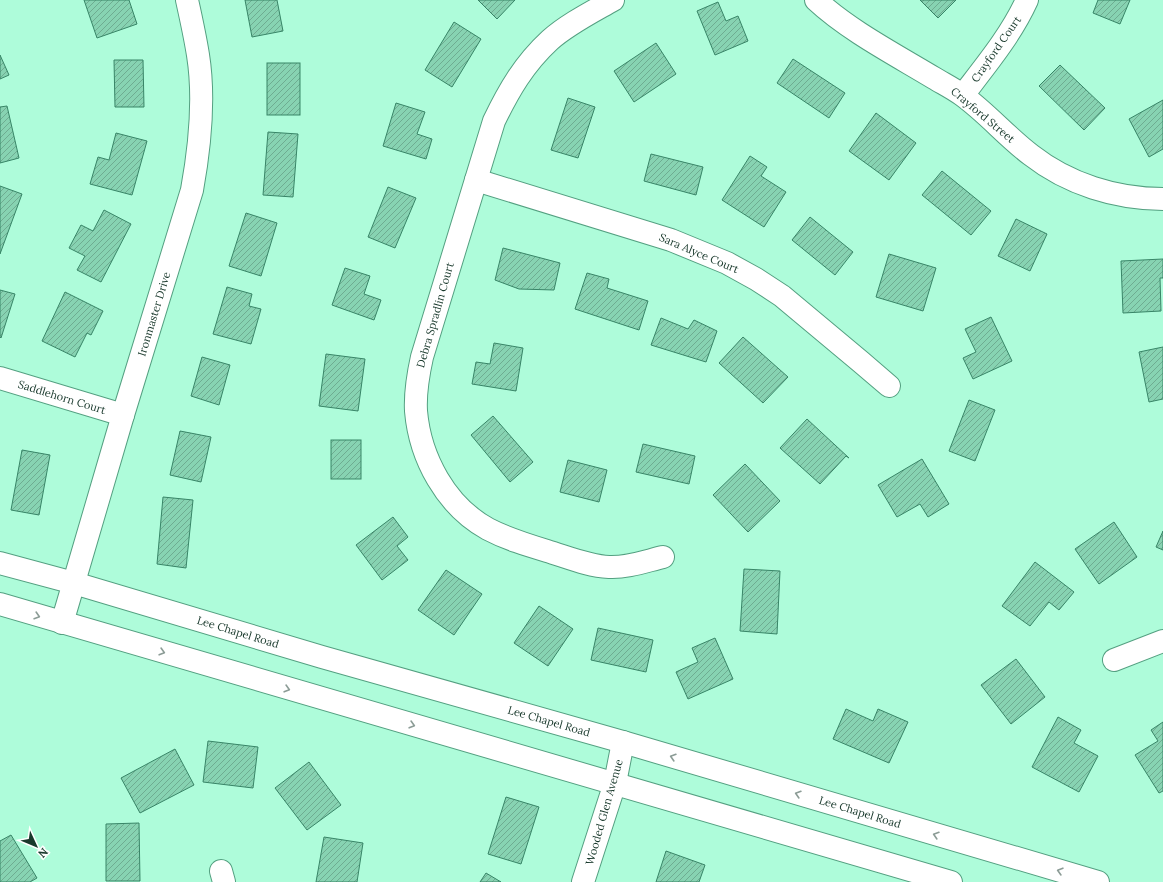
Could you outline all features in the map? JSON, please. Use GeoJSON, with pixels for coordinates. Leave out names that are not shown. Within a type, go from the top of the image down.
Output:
{"type":"FeatureCollection","features":[{"type":"Feature","properties":{"kind":"street","name":"Ironmaster Drive"},"geometry":{"type":"LineString","coordinates":[[62,623],[123,415],[192,190],[198,157],[201,116],[201,86],[198,55],[187,0]]}},
{"type":"Feature","properties":{"kind":"street","name":"Debra Spradlin Court"},"geometry":{"type":"LineString","coordinates":[[613,0],[584,17],[551,40],[530,61],[509,91],[494,121],[424,350],[418,375],[416,412],[422,445],[432,469],[445,491],[466,513],[487,528],[513,541],[587,564],[609,567],[663,557]]}},
{"type":"Feature","properties":{"kind":"street","name":"Crayford Street"},"geometry":{"type":"LineString","coordinates":[[816,0],[855,29],[962,96],[1031,155],[1056,172],[1083,185],[1112,194],[1149,199],[1163,199]]}},
{"type":"Feature","properties":{"kind":"street","name":"Crayford Court"},"geometry":{"type":"LineString","coordinates":[[962,96],[1009,34],[1027,0]]}},
{"type":"Feature","properties":{"kind":"street","name":"Sara Alyce Court"},"geometry":{"type":"LineString","coordinates":[[476,180],[671,240],[727,263],[756,279],[782,296],[889,386]]}},
{"type":"Feature","properties":{"kind":"street","name":"Saddlehorn Court"},"geometry":{"type":"LineString","coordinates":[[0,378],[123,415]]}},
{"type":"Feature","properties":{"kind":"street","name":"Lee Chapel Road"},"geometry":{"type":"LineString","coordinates":[[0,563],[623,742],[1098,882]]}},
{"type":"Feature","properties":{"kind":"street"},"geometry":{"type":"LineString","coordinates":[[0,604],[951,882]]}},
{"type":"Feature","properties":{"kind":"street"},"geometry":{"type":"LineString","coordinates":[[1114,660],[1163,642]]}},
{"type":"Feature","properties":{"kind":"street","name":"Wooded Glen Avenue"},"geometry":{"type":"LineString","coordinates":[[583,882],[615,783],[623,742]]}},
{"type":"Feature","properties":{"kind":"building"},"geometry":{"type":"Polygon","coordinates":[[[84,0],[129,0],[137,24],[97,38],[84,0]]]}},
{"type":"Feature","properties":{"kind":"building"},"geometry":{"type":"Polygon","coordinates":[[[245,0],[277,0],[283,31],[252,37],[245,0]]]}},
{"type":"Feature","properties":{"kind":"building"},"geometry":{"type":"Polygon","coordinates":[[[478,0],[515,0],[497,19],[478,0]]]}},
{"type":"Feature","properties":{"kind":"building"},"geometry":{"type":"Polygon","coordinates":[[[920,0],[956,0],[938,18],[920,0]]]}},
{"type":"Feature","properties":{"kind":"building"},"geometry":{"type":"Polygon","coordinates":[[[1098,0],[1130,0],[1120,24],[1093,13],[1098,0]]]}},
{"type":"Feature","properties":{"kind":"building"},"geometry":{"type":"Polygon","coordinates":[[[718,2],[726,21],[738,16],[748,41],[715,55],[697,11],[718,2]]]}},
{"type":"Feature","properties":{"kind":"building"},"geometry":{"type":"Polygon","coordinates":[[[454,22],[481,39],[452,87],[425,70],[454,22]]]}},
{"type":"Feature","properties":{"kind":"building"},"geometry":{"type":"Polygon","coordinates":[[[656,43],[676,74],[634,102],[614,71],[656,43]]]}},
{"type":"Feature","properties":{"kind":"building"},"geometry":{"type":"Polygon","coordinates":[[[0,55],[9,75],[0,79],[0,55]]]}},
{"type":"Feature","properties":{"kind":"building"},"geometry":{"type":"Polygon","coordinates":[[[793,59],[845,93],[829,118],[777,83],[793,59]]]}},
{"type":"Feature","properties":{"kind":"building"},"geometry":{"type":"Polygon","coordinates":[[[114,60],[143,60],[144,107],[115,107],[114,60]]]}},
{"type":"Feature","properties":{"kind":"building"},"geometry":{"type":"Polygon","coordinates":[[[267,63],[300,63],[300,115],[267,115],[267,63]]]}},
{"type":"Feature","properties":{"kind":"building"},"geometry":{"type":"Polygon","coordinates":[[[1060,65],[1105,108],[1084,130],[1039,86],[1060,65]]]}},
{"type":"Feature","properties":{"kind":"building"},"geometry":{"type":"Polygon","coordinates":[[[568,98],[595,107],[578,158],[551,150],[568,98]]]}},
{"type":"Feature","properties":{"kind":"building"},"geometry":{"type":"Polygon","coordinates":[[[1163,100],[1163,149],[1149,157],[1129,119],[1163,100]]]}},
{"type":"Feature","properties":{"kind":"building"},"geometry":{"type":"Polygon","coordinates":[[[396,103],[425,112],[417,134],[432,139],[426,159],[383,146],[396,103]]]}},
{"type":"Feature","properties":{"kind":"building"},"geometry":{"type":"Polygon","coordinates":[[[7,106],[19,158],[0,163],[0,107],[7,106]]]}},
{"type":"Feature","properties":{"kind":"building"},"geometry":{"type":"Polygon","coordinates":[[[876,113],[916,143],[889,180],[849,151],[876,113]]]}},
{"type":"Feature","properties":{"kind":"building"},"geometry":{"type":"Polygon","coordinates":[[[268,132],[298,134],[293,197],[263,195],[268,132]]]}},
{"type":"Feature","properties":{"kind":"building"},"geometry":{"type":"Polygon","coordinates":[[[116,133],[147,141],[132,195],[90,184],[98,157],[109,160],[116,133]]]}},
{"type":"Feature","properties":{"kind":"building"},"geometry":{"type":"Polygon","coordinates":[[[651,154],[703,167],[696,195],[644,181],[651,154]]]}},
{"type":"Feature","properties":{"kind":"building"},"geometry":{"type":"Polygon","coordinates":[[[750,156],[767,167],[761,176],[786,192],[764,227],[722,200],[750,156]]]}},
{"type":"Feature","properties":{"kind":"building"},"geometry":{"type":"Polygon","coordinates":[[[942,171],[991,211],[971,235],[922,195],[942,171]]]}},
{"type":"Feature","properties":{"kind":"building"},"geometry":{"type":"Polygon","coordinates":[[[0,186],[22,194],[0,254],[0,186]]]}},
{"type":"Feature","properties":{"kind":"building"},"geometry":{"type":"Polygon","coordinates":[[[388,187],[416,198],[395,248],[368,237],[388,187]]]}},
{"type":"Feature","properties":{"kind":"building"},"geometry":{"type":"Polygon","coordinates":[[[104,210],[131,224],[101,282],[77,270],[85,256],[69,248],[81,225],[93,231],[104,210]]]}},
{"type":"Feature","properties":{"kind":"building"},"geometry":{"type":"Polygon","coordinates":[[[246,213],[277,223],[261,276],[229,266],[246,213]]]}},
{"type":"Feature","properties":{"kind":"building"},"geometry":{"type":"Polygon","coordinates":[[[810,217],[853,252],[835,275],[792,240],[810,217]]]}},
{"type":"Feature","properties":{"kind":"building"},"geometry":{"type":"Polygon","coordinates":[[[1016,219],[1047,234],[1030,271],[998,256],[1016,219]]]}},
{"type":"Feature","properties":{"kind":"building"},"geometry":{"type":"Polygon","coordinates":[[[503,248],[560,263],[554,290],[519,289],[495,280],[503,248]]]}},
{"type":"Feature","properties":{"kind":"building"},"geometry":{"type":"Polygon","coordinates":[[[889,254],[936,268],[923,311],[876,297],[889,254]]]}},
{"type":"Feature","properties":{"kind":"building"},"geometry":{"type":"Polygon","coordinates":[[[1163,259],[1163,278],[1160,278],[1161,311],[1123,313],[1121,261],[1163,259]]]}},
{"type":"Feature","properties":{"kind":"building"},"geometry":{"type":"Polygon","coordinates":[[[345,268],[370,276],[364,294],[381,300],[374,320],[332,305],[345,268]]]}},
{"type":"Feature","properties":{"kind":"building"},"geometry":{"type":"Polygon","coordinates":[[[587,273],[609,279],[607,288],[648,301],[639,330],[575,309],[587,273]]]}},
{"type":"Feature","properties":{"kind":"building"},"geometry":{"type":"Polygon","coordinates":[[[227,287],[252,294],[249,306],[261,309],[251,344],[213,334],[227,287]]]}},
{"type":"Feature","properties":{"kind":"building"},"geometry":{"type":"Polygon","coordinates":[[[0,290],[15,294],[1,338],[0,337],[0,290]]]}},
{"type":"Feature","properties":{"kind":"building"},"geometry":{"type":"Polygon","coordinates":[[[65,292],[103,311],[91,335],[87,333],[75,357],[42,341],[65,292]]]}},
{"type":"Feature","properties":{"kind":"building"},"geometry":{"type":"Polygon","coordinates":[[[991,317],[1012,361],[973,379],[963,358],[976,352],[965,329],[991,317]]]}},
{"type":"Feature","properties":{"kind":"building"},"geometry":{"type":"Polygon","coordinates":[[[661,318],[688,329],[694,320],[717,331],[706,362],[651,345],[661,318]]]}},
{"type":"Feature","properties":{"kind":"building"},"geometry":{"type":"Polygon","coordinates":[[[743,337],[788,377],[763,403],[719,363],[743,337]]]}},
{"type":"Feature","properties":{"kind":"building"},"geometry":{"type":"Polygon","coordinates":[[[494,343],[523,348],[516,391],[472,384],[476,362],[490,364],[494,343]]]}},
{"type":"Feature","properties":{"kind":"building"},"geometry":{"type":"Polygon","coordinates":[[[1163,347],[1163,399],[1149,402],[1139,352],[1163,347]]]}},
{"type":"Feature","properties":{"kind":"building"},"geometry":{"type":"Polygon","coordinates":[[[326,354],[365,359],[358,411],[319,406],[326,354]]]}},
{"type":"Feature","properties":{"kind":"building"},"geometry":{"type":"Polygon","coordinates":[[[202,357],[230,365],[219,405],[191,396],[202,357]]]}},
{"type":"Feature","properties":{"kind":"building"},"geometry":{"type":"Polygon","coordinates":[[[969,400],[995,410],[975,461],[949,451],[969,400]]]}},
{"type":"Feature","properties":{"kind":"building"},"geometry":{"type":"Polygon","coordinates":[[[493,416],[533,462],[510,482],[471,435],[493,416]]]}},
{"type":"Feature","properties":{"kind":"building"},"geometry":{"type":"Polygon","coordinates":[[[807,419],[849,458],[846,456],[820,484],[780,448],[807,419]]]}},
{"type":"Feature","properties":{"kind":"building"},"geometry":{"type":"Polygon","coordinates":[[[180,431],[211,437],[201,482],[170,475],[180,431]]]}},
{"type":"Feature","properties":{"kind":"building"},"geometry":{"type":"Polygon","coordinates":[[[331,440],[361,440],[361,479],[331,479],[331,440]]]}},
{"type":"Feature","properties":{"kind":"building"},"geometry":{"type":"Polygon","coordinates":[[[643,444],[695,456],[689,484],[636,472],[643,444]]]}},
{"type":"Feature","properties":{"kind":"building"},"geometry":{"type":"Polygon","coordinates":[[[22,450],[50,455],[39,515],[11,510],[22,450]]]}},
{"type":"Feature","properties":{"kind":"building"},"geometry":{"type":"Polygon","coordinates":[[[922,459],[949,504],[928,517],[920,504],[897,517],[878,485],[922,459]]]}},
{"type":"Feature","properties":{"kind":"building"},"geometry":{"type":"Polygon","coordinates":[[[568,460],[607,470],[599,502],[560,492],[568,460]]]}},
{"type":"Feature","properties":{"kind":"building"},"geometry":{"type":"Polygon","coordinates":[[[745,464],[780,501],[748,532],[713,495],[745,464]]]}},
{"type":"Feature","properties":{"kind":"building"},"geometry":{"type":"Polygon","coordinates":[[[163,497],[193,500],[186,568],[157,564],[163,497]]]}},
{"type":"Feature","properties":{"kind":"building"},"geometry":{"type":"Polygon","coordinates":[[[393,517],[408,537],[397,546],[408,560],[382,580],[356,545],[393,517]]]}},
{"type":"Feature","properties":{"kind":"building"},"geometry":{"type":"Polygon","coordinates":[[[1114,522],[1137,557],[1099,584],[1075,549],[1114,522]]]}},
{"type":"Feature","properties":{"kind":"building"},"geometry":{"type":"Polygon","coordinates":[[[1163,531],[1163,550],[1156,547],[1163,531]]]}},
{"type":"Feature","properties":{"kind":"building"},"geometry":{"type":"Polygon","coordinates":[[[1035,562],[1074,592],[1059,610],[1049,602],[1030,626],[1002,606],[1035,562]]]}},
{"type":"Feature","properties":{"kind":"building"},"geometry":{"type":"Polygon","coordinates":[[[744,569],[780,571],[777,634],[740,631],[744,569]]]}},
{"type":"Feature","properties":{"kind":"building"},"geometry":{"type":"Polygon","coordinates":[[[446,570],[482,594],[454,635],[418,610],[446,570]]]}},
{"type":"Feature","properties":{"kind":"building"},"geometry":{"type":"Polygon","coordinates":[[[539,606],[573,629],[548,666],[514,643],[539,606]]]}},
{"type":"Feature","properties":{"kind":"building"},"geometry":{"type":"Polygon","coordinates":[[[598,628],[653,640],[646,672],[591,660],[598,628]]]}},
{"type":"Feature","properties":{"kind":"building"},"geometry":{"type":"Polygon","coordinates":[[[715,638],[733,679],[688,699],[676,672],[698,662],[692,648],[715,638]]]}},
{"type":"Feature","properties":{"kind":"building"},"geometry":{"type":"Polygon","coordinates":[[[1016,659],[1045,697],[1011,724],[981,685],[1016,659]]]}},
{"type":"Feature","properties":{"kind":"building"},"geometry":{"type":"Polygon","coordinates":[[[846,709],[873,721],[878,709],[908,722],[889,763],[833,739],[846,709]]]}},
{"type":"Feature","properties":{"kind":"building"},"geometry":{"type":"Polygon","coordinates":[[[1058,717],[1081,730],[1074,743],[1098,756],[1079,792],[1032,767],[1058,717]]]}},
{"type":"Feature","properties":{"kind":"building"},"geometry":{"type":"Polygon","coordinates":[[[1163,722],[1163,791],[1159,793],[1135,755],[1158,741],[1151,730],[1163,722]]]}},
{"type":"Feature","properties":{"kind":"building"},"geometry":{"type":"Polygon","coordinates":[[[208,741],[258,747],[253,788],[203,782],[208,741]]]}},
{"type":"Feature","properties":{"kind":"building"},"geometry":{"type":"Polygon","coordinates":[[[175,749],[194,785],[140,813],[121,778],[175,749]]]}},
{"type":"Feature","properties":{"kind":"building"},"geometry":{"type":"Polygon","coordinates":[[[309,762],[341,805],[307,830],[275,788],[309,762]]]}},
{"type":"Feature","properties":{"kind":"building"},"geometry":{"type":"Polygon","coordinates":[[[506,797],[539,807],[521,864],[488,854],[506,797]]]}},
{"type":"Feature","properties":{"kind":"building"},"geometry":{"type":"Polygon","coordinates":[[[139,823],[140,881],[106,881],[106,824],[139,823]]]}},
{"type":"Feature","properties":{"kind":"building"},"geometry":{"type":"Polygon","coordinates":[[[11,835],[37,878],[30,882],[0,882],[0,841],[11,835]]]}},
{"type":"Feature","properties":{"kind":"building"},"geometry":{"type":"Polygon","coordinates":[[[324,837],[363,843],[357,882],[316,882],[324,837]]]}},
{"type":"Feature","properties":{"kind":"building"},"geometry":{"type":"Polygon","coordinates":[[[666,851],[705,865],[699,882],[656,882],[666,851]]]}},
{"type":"Feature","properties":{"kind":"building"},"geometry":{"type":"Polygon","coordinates":[[[486,873],[501,882],[480,882],[486,873]]]}}]}
